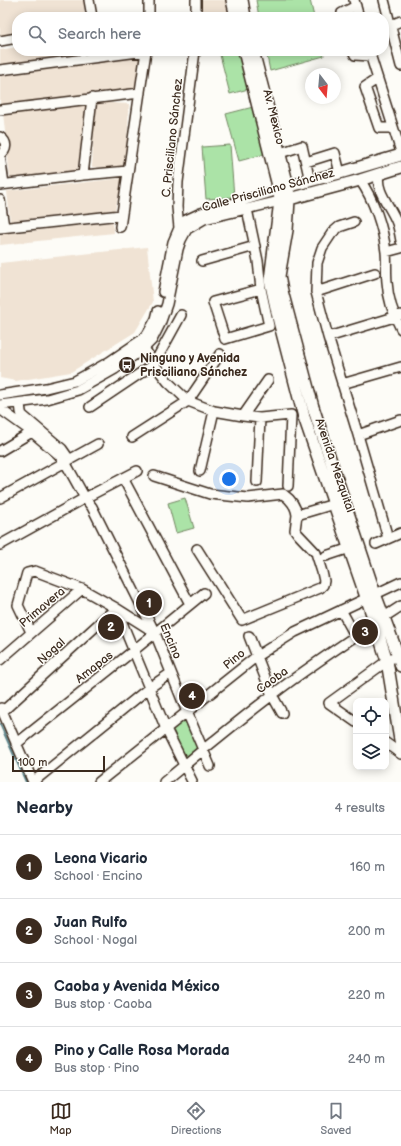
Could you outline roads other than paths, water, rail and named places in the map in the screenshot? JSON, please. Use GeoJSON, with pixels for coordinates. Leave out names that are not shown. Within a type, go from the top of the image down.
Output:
{"type":"FeatureCollection","features":[{"type":"Feature","properties":{"kind":"main road"},"geometry":{"type":"LineString","coordinates":[[232,0],[235,12]]}},
{"type":"Feature","properties":{"kind":"main road"},"geometry":{"type":"LineString","coordinates":[[242,0],[244,12]]}},
{"type":"Feature","properties":{"kind":"main road","name":"Av. Mexico"},"geometry":{"type":"LineString","coordinates":[[245,56],[284,188]]}},
{"type":"Feature","properties":{"kind":"main road","name":"Av. Mexico"},"geometry":{"type":"LineString","coordinates":[[254,56],[280,153],[284,188]]}},
{"type":"Feature","properties":{"kind":"main road","name":"Calle Prisciliano Sánchez"},"geometry":{"type":"LineString","coordinates":[[284,188],[340,173],[401,153]]}},
{"type":"Feature","properties":{"kind":"main road","name":"Calle Prisciliano Sánchez"},"geometry":{"type":"LineString","coordinates":[[284,200],[360,180],[401,167]]}},
{"type":"Feature","properties":{"kind":"main road","name":"Avenida Mezquital"},"geometry":{"type":"LineString","coordinates":[[284,188],[287,230],[280,276],[282,291],[313,407],[371,596]]}},
{"type":"Feature","properties":{"kind":"main road","name":"Avenida Mezquital"},"geometry":{"type":"LineString","coordinates":[[284,200],[270,280],[279,321],[304,417],[334,504],[350,548],[380,620],[400,654],[401,666]]}},
{"type":"Feature","properties":{"kind":"main road","name":"Avenida Mezquital"},"geometry":{"type":"LineString","coordinates":[[380,620],[401,746]]}},
{"type":"Feature","properties":{"kind":"street"},"geometry":{"type":"LineString","coordinates":[[89,0],[91,12]]}},
{"type":"Feature","properties":{"kind":"street"},"geometry":{"type":"LineString","coordinates":[[149,0],[149,12]]}},
{"type":"Feature","properties":{"kind":"street"},"geometry":{"type":"LineString","coordinates":[[196,0],[196,12]]}},
{"type":"Feature","properties":{"kind":"street"},"geometry":{"type":"LineString","coordinates":[[384,0],[387,12]]}},
{"type":"Feature","properties":{"kind":"street"},"geometry":{"type":"LineString","coordinates":[[343,12],[355,3]]}},
{"type":"Feature","properties":{"kind":"street"},"geometry":{"type":"LineString","coordinates":[[389,18],[401,66]]}},
{"type":"Feature","properties":{"kind":"street"},"geometry":{"type":"LineString","coordinates":[[391,25],[401,21]]}},
{"type":"Feature","properties":{"kind":"street"},"geometry":{"type":"LineString","coordinates":[[0,41],[12,39]]}},
{"type":"Feature","properties":{"kind":"street"},"geometry":{"type":"LineString","coordinates":[[0,70],[108,56]]}},
{"type":"Feature","properties":{"kind":"street"},"geometry":{"type":"LineString","coordinates":[[120,227],[145,56]]}},
{"type":"Feature","properties":{"kind":"street","name":"C. Prisciliano Sánchez"},"geometry":{"type":"LineString","coordinates":[[179,228],[177,207],[178,182],[194,56]]}},
{"type":"Feature","properties":{"kind":"street"},"geometry":{"type":"LineString","coordinates":[[371,56],[401,153]]}},
{"type":"Feature","properties":{"kind":"street"},"geometry":{"type":"LineString","coordinates":[[377,79],[366,87],[379,128],[392,128]]}},
{"type":"Feature","properties":{"kind":"street"},"geometry":{"type":"LineString","coordinates":[[0,110],[92,98],[140,94]]}},
{"type":"Feature","properties":{"kind":"street"},"geometry":{"type":"LineString","coordinates":[[83,175],[92,98]]}},
{"type":"Feature","properties":{"kind":"street"},"geometry":{"type":"LineString","coordinates":[[0,134],[6,145],[5,151],[0,155],[2,184],[128,171]]}},
{"type":"Feature","properties":{"kind":"street"},"geometry":{"type":"LineString","coordinates":[[280,153],[302,146],[310,181]]}},
{"type":"Feature","properties":{"kind":"street"},"geometry":{"type":"LineString","coordinates":[[306,162],[335,153],[340,173]]}},
{"type":"Feature","properties":{"kind":"street"},"geometry":{"type":"LineString","coordinates":[[379,174],[377,180],[379,188],[397,222],[401,241]]}},
{"type":"Feature","properties":{"kind":"street"},"geometry":{"type":"LineString","coordinates":[[360,180],[367,190],[382,230],[386,252],[387,282],[390,301],[398,316],[401,329]]}},
{"type":"Feature","properties":{"kind":"street","name":"Calle Prisciliano Sánchez"},"geometry":{"type":"LineString","coordinates":[[0,406],[47,399],[78,390],[115,369],[142,345],[156,319],[173,242],[179,228],[186,220],[201,212],[284,188]]}},
{"type":"Feature","properties":{"kind":"street"},"geometry":{"type":"LineString","coordinates":[[0,200],[2,227],[121,215]]}},
{"type":"Feature","properties":{"kind":"street","name":"Calle Prisciliano Sánchez"},"geometry":{"type":"LineString","coordinates":[[2,393],[46,388],[75,381],[152,340],[160,324],[167,304],[178,249],[187,229],[204,219],[284,200]]}},
{"type":"Feature","properties":{"kind":"street"},"geometry":{"type":"LineString","coordinates":[[247,208],[269,326],[226,339],[213,302],[261,289]]}},
{"type":"Feature","properties":{"kind":"street"},"geometry":{"type":"LineString","coordinates":[[376,212],[389,208]]}},
{"type":"Feature","properties":{"kind":"street"},"geometry":{"type":"LineString","coordinates":[[354,222],[339,227],[322,248],[317,263],[316,292],[388,538]]}},
{"type":"Feature","properties":{"kind":"street"},"geometry":{"type":"LineString","coordinates":[[202,261],[255,246]]}},
{"type":"Feature","properties":{"kind":"street"},"geometry":{"type":"LineString","coordinates":[[386,252],[401,248]]}},
{"type":"Feature","properties":{"kind":"street"},"geometry":{"type":"LineString","coordinates":[[316,292],[375,273]]}},
{"type":"Feature","properties":{"kind":"street"},"geometry":{"type":"LineString","coordinates":[[90,407],[154,364],[181,315]]}},
{"type":"Feature","properties":{"kind":"street"},"geometry":{"type":"LineString","coordinates":[[328,337],[398,316]]}},
{"type":"Feature","properties":{"kind":"street"},"geometry":{"type":"LineString","coordinates":[[142,345],[168,382],[188,401],[214,411],[243,416],[260,418],[291,415],[288,486]]}},
{"type":"Feature","properties":{"kind":"street"},"geometry":{"type":"LineString","coordinates":[[132,437],[188,401],[220,354]]}},
{"type":"Feature","properties":{"kind":"street"},"geometry":{"type":"LineString","coordinates":[[342,384],[401,367]]}},
{"type":"Feature","properties":{"kind":"street"},"geometry":{"type":"LineString","coordinates":[[243,416],[268,380]]}},
{"type":"Feature","properties":{"kind":"street"},"geometry":{"type":"LineString","coordinates":[[20,403],[22,415],[35,430]]}},
{"type":"Feature","properties":{"kind":"street"},"geometry":{"type":"LineString","coordinates":[[0,409],[35,430]]}},
{"type":"Feature","properties":{"kind":"street"},"geometry":{"type":"LineString","coordinates":[[200,471],[214,411]]}},
{"type":"Feature","properties":{"kind":"street"},"geometry":{"type":"LineString","coordinates":[[257,482],[260,418]]}},
{"type":"Feature","properties":{"kind":"street"},"geometry":{"type":"LineString","coordinates":[[358,436],[401,420]]}},
{"type":"Feature","properties":{"kind":"street"},"geometry":{"type":"LineString","coordinates":[[0,450],[35,430]]}},
{"type":"Feature","properties":{"kind":"street","name":"Encino"},"geometry":{"type":"LineString","coordinates":[[35,430],[58,454],[67,461],[87,496],[155,633],[187,712],[204,748],[210,766]]}},
{"type":"Feature","properties":{"kind":"street"},"geometry":{"type":"LineString","coordinates":[[0,498],[98,444]]}},
{"type":"Feature","properties":{"kind":"street"},"geometry":{"type":"LineString","coordinates":[[0,545],[87,496],[137,470]]}},
{"type":"Feature","properties":{"kind":"street"},"geometry":{"type":"LineString","coordinates":[[154,476],[210,494],[248,498],[283,494],[296,509],[297,515],[295,530],[316,553],[324,582],[320,588],[242,620],[198,549]]}},
{"type":"Feature","properties":{"kind":"street"},"geometry":{"type":"LineString","coordinates":[[123,478],[190,604]]}},
{"type":"Feature","properties":{"kind":"street"},"geometry":{"type":"LineString","coordinates":[[297,515],[334,504]]}},
{"type":"Feature","properties":{"kind":"street"},"geometry":{"type":"LineString","coordinates":[[376,544],[401,533]]}},
{"type":"Feature","properties":{"kind":"street"},"geometry":{"type":"LineString","coordinates":[[326,556],[350,548]]}},
{"type":"Feature","properties":{"kind":"street"},"geometry":{"type":"LineString","coordinates":[[31,632],[18,605],[27,573],[35,571],[82,589],[116,608],[155,633]]}},
{"type":"Feature","properties":{"kind":"street","name":"Pino"},"geometry":{"type":"LineString","coordinates":[[99,782],[257,656],[295,632],[401,582]]}},
{"type":"Feature","properties":{"kind":"street","name":"Primavera"},"geometry":{"type":"LineString","coordinates":[[0,660],[82,589]]}},
{"type":"Feature","properties":{"kind":"street","name":"Amapas"},"geometry":{"type":"LineString","coordinates":[[16,744],[134,651],[204,593]]}},
{"type":"Feature","properties":{"kind":"street","name":"Caoba"},"geometry":{"type":"LineString","coordinates":[[164,782],[204,748],[272,695],[356,635],[401,606]]}},
{"type":"Feature","properties":{"kind":"street"},"geometry":{"type":"LineString","coordinates":[[116,608],[166,729],[192,781]]}},
{"type":"Feature","properties":{"kind":"street","name":"Nogal"},"geometry":{"type":"LineString","coordinates":[[1,710],[116,608]]}},
{"type":"Feature","properties":{"kind":"street"},"geometry":{"type":"LineString","coordinates":[[341,610],[356,635]]}},
{"type":"Feature","properties":{"kind":"street"},"geometry":{"type":"LineString","coordinates":[[249,636],[272,695],[282,713]]}},
{"type":"Feature","properties":{"kind":"street"},"geometry":{"type":"LineString","coordinates":[[353,720],[329,703],[387,661],[400,654]]}},
{"type":"Feature","properties":{"kind":"street"},"geometry":{"type":"LineString","coordinates":[[1,710],[33,782],[149,688],[171,673]]}},
{"type":"Feature","properties":{"kind":"street"},"geometry":{"type":"LineString","coordinates":[[389,745],[401,754]]}},
{"type":"Feature","properties":{"kind":"waterway"},"geometry":{"type":"LineString","coordinates":[[0,724],[26,782]]}},
{"type":"Feature","properties":{"kind":"place","name":"Ninguno y Avenida Prisciliano Sánchez"},"geometry":{"type":"Point","coordinates":[127,365]}},
{"type":"Feature","properties":{"kind":"place","name":"Leona Vicario"},"geometry":{"type":"Point","coordinates":[149,603]}},
{"type":"Feature","properties":{"kind":"place","name":"Juan Rulfo"},"geometry":{"type":"Point","coordinates":[111,627]}},
{"type":"Feature","properties":{"kind":"place","name":"Caoba y Avenida México"},"geometry":{"type":"Point","coordinates":[365,632]}},
{"type":"Feature","properties":{"kind":"place","name":"Pino y Calle Rosa Morada"},"geometry":{"type":"Point","coordinates":[192,696]}}]}
